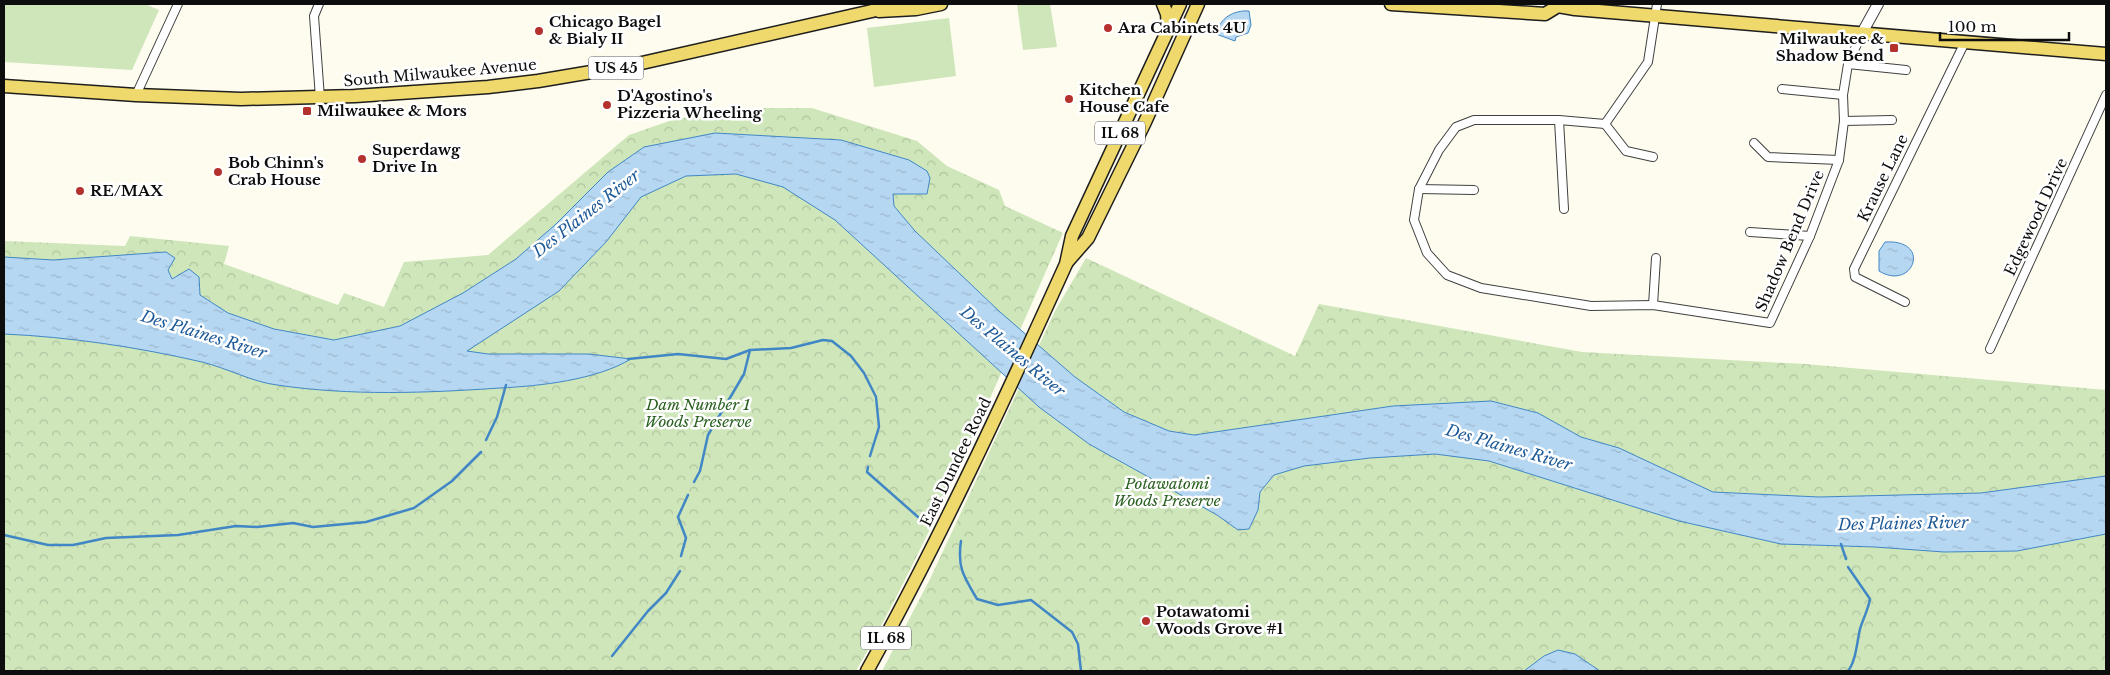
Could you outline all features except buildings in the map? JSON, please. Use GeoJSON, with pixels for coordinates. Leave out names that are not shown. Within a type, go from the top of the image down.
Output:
{"type":"FeatureCollection","features":[{"type":"Feature","properties":{"kind":"main road","name":"South Milwaukee Avenue"},"geometry":{"type":"LineString","coordinates":[[4,86],[136,95],[241,99],[320,98],[488,86],[576,76],[719,46],[889,4]]}},
{"type":"Feature","properties":{"kind":"main road","name":"South Milwaukee Avenue"},"geometry":{"type":"LineString","coordinates":[[871,7],[916,9],[941,4]]}},
{"type":"Feature","properties":{"kind":"main road"},"geometry":{"type":"LineString","coordinates":[[1164,4],[1168,29]]}},
{"type":"Feature","properties":{"kind":"main road","name":"East Dundee Road"},"geometry":{"type":"LineString","coordinates":[[868,671],[904,605],[1009,388],[1066,264],[1072,236],[1180,4]]}},
{"type":"Feature","properties":{"kind":"main road","name":"East Dundee Road"},"geometry":{"type":"LineString","coordinates":[[1066,264],[1088,238],[1145,122],[1198,4]]}},
{"type":"Feature","properties":{"kind":"main road"},"geometry":{"type":"LineString","coordinates":[[1391,4],[1544,14],[1556,5],[1656,10],[1862,33],[2106,54]]}},
{"type":"Feature","properties":{"kind":"street"},"geometry":{"type":"LineString","coordinates":[[136,95],[178,4]]}},
{"type":"Feature","properties":{"kind":"street"},"geometry":{"type":"LineString","coordinates":[[319,4],[314,16],[320,98]]}},
{"type":"Feature","properties":{"kind":"street"},"geometry":{"type":"LineString","coordinates":[[1862,33],[1878,4]]}},
{"type":"Feature","properties":{"kind":"street"},"geometry":{"type":"LineString","coordinates":[[1653,157],[1626,151],[1605,124],[1648,62],[1656,10]]}},
{"type":"Feature","properties":{"kind":"street","name":"Shadow Bend Drive"},"geometry":{"type":"LineString","coordinates":[[1605,124],[1559,120],[1474,120],[1456,127],[1439,150],[1419,189],[1414,220],[1427,253],[1448,275],[1481,288],[1591,306],[1653,305],[1770,323],[1810,236],[1839,160],[1844,121],[1843,95],[1848,64],[1862,33]]}},
{"type":"Feature","properties":{"kind":"street","name":"Krause Lane"},"geometry":{"type":"LineString","coordinates":[[1905,302],[1855,277],[1854,269],[1965,42]]}},
{"type":"Feature","properties":{"kind":"street"},"geometry":{"type":"LineString","coordinates":[[1848,64],[1906,70]]}},
{"type":"Feature","properties":{"kind":"street"},"geometry":{"type":"LineString","coordinates":[[1782,89],[1843,95]]}},
{"type":"Feature","properties":{"kind":"street","name":"Edgewood Drive"},"geometry":{"type":"LineString","coordinates":[[1990,349],[2106,95]]}},
{"type":"Feature","properties":{"kind":"street"},"geometry":{"type":"LineString","coordinates":[[1559,120],[1564,208]]}},
{"type":"Feature","properties":{"kind":"street"},"geometry":{"type":"LineString","coordinates":[[1844,121],[1892,120]]}},
{"type":"Feature","properties":{"kind":"street"},"geometry":{"type":"LineString","coordinates":[[1754,143],[1768,157],[1839,160]]}},
{"type":"Feature","properties":{"kind":"street"},"geometry":{"type":"LineString","coordinates":[[1419,189],[1474,190]]}},
{"type":"Feature","properties":{"kind":"street"},"geometry":{"type":"LineString","coordinates":[[1750,232],[1810,236]]}},
{"type":"Feature","properties":{"kind":"street"},"geometry":{"type":"LineString","coordinates":[[1653,305],[1656,258]]}},
{"type":"Feature","properties":{"kind":"green space"},"geometry":{"type":"Polygon","coordinates":[[[4,4],[145,4],[159,10],[132,70],[4,62],[4,4]]]}},
{"type":"Feature","properties":{"kind":"green space"},"geometry":{"type":"Polygon","coordinates":[[[1017,4],[1050,4],[1057,47],[1023,50],[1017,4]]]}},
{"type":"Feature","properties":{"kind":"green space"},"geometry":{"type":"Polygon","coordinates":[[[949,18],[956,76],[874,87],[867,28],[949,18]]]}},
{"type":"Feature","properties":{"kind":"green space","name":"Dam Number 1 Woods Preserve"},"geometry":{"type":"Polygon","coordinates":[[[760,108],[812,108],[917,141],[947,166],[999,190],[1005,206],[1063,233],[939,510],[913,564],[856,671],[4,671],[4,241],[125,246],[130,236],[229,246],[224,264],[338,305],[344,293],[384,307],[404,262],[488,255],[629,135],[675,119],[760,108]]]}},
{"type":"Feature","properties":{"kind":"green space","name":"Potawatomi Woods Preserve"},"geometry":{"type":"Polygon","coordinates":[[[1086,258],[1295,356],[1319,304],[1582,352],[1805,364],[2106,390],[2106,671],[882,671],[930,579],[1055,311],[1086,258]]]}},
{"type":"Feature","properties":{"kind":"water"},"geometry":{"type":"Polygon","coordinates":[[[1249,11],[1251,25],[1248,33],[1236,37],[1235,41],[1216,34],[1224,19],[1228,16],[1238,12],[1249,11]]]}},
{"type":"Feature","properties":{"kind":"water","name":"Des Plaines River"},"geometry":{"type":"Polygon","coordinates":[[[715,133],[841,140],[909,160],[927,171],[930,178],[927,194],[893,194],[894,206],[915,231],[1000,312],[1075,377],[1124,412],[1169,431],[1194,435],[1393,406],[1491,401],[1538,413],[1581,437],[1619,448],[1713,492],[1819,497],[1981,493],[2106,476],[2106,534],[2017,551],[1944,552],[1875,547],[1781,544],[1679,521],[1489,461],[1435,454],[1370,458],[1304,466],[1274,475],[1260,492],[1258,510],[1249,529],[1238,530],[1217,515],[1089,444],[1039,407],[835,220],[783,187],[736,174],[686,176],[641,197],[606,242],[559,291],[467,351],[488,354],[589,354],[631,359],[601,372],[567,381],[532,386],[472,390],[416,392],[333,391],[268,383],[202,362],[128,347],[79,340],[4,334],[4,257],[53,260],[166,252],[175,258],[168,270],[172,279],[189,269],[199,277],[200,295],[228,313],[274,329],[334,340],[400,326],[463,293],[516,259],[556,224],[608,172],[644,147],[715,133]]]}},
{"type":"Feature","properties":{"kind":"water"},"geometry":{"type":"Polygon","coordinates":[[[1885,242],[1900,243],[1909,248],[1913,255],[1913,263],[1901,275],[1891,276],[1879,271],[1879,251],[1885,242]]]}},
{"type":"Feature","properties":{"kind":"water"},"geometry":{"type":"Polygon","coordinates":[[[1558,650],[1575,654],[1600,671],[1524,671],[1544,656],[1558,650]]]}},
{"type":"Feature","properties":{"kind":"waterway"},"geometry":{"type":"LineString","coordinates":[[628,359],[678,354],[726,359],[750,350],[791,348],[823,340],[832,341],[851,356],[864,373],[876,397],[879,427],[870,456]]}},
{"type":"Feature","properties":{"kind":"waterway"},"geometry":{"type":"LineString","coordinates":[[694,482],[700,471],[708,435],[744,374],[750,350]]}},
{"type":"Feature","properties":{"kind":"waterway"},"geometry":{"type":"LineString","coordinates":[[486,440],[497,417],[506,385]]}},
{"type":"Feature","properties":{"kind":"waterway"},"geometry":{"type":"LineString","coordinates":[[4,535],[48,545],[73,545],[106,538],[178,535],[236,526],[257,527],[293,523],[313,527],[366,522],[414,508],[452,481],[481,452]]}},
{"type":"Feature","properties":{"kind":"waterway"},"geometry":{"type":"LineString","coordinates":[[868,467],[867,472],[918,517]]}},
{"type":"Feature","properties":{"kind":"waterway"},"geometry":{"type":"LineString","coordinates":[[681,556],[686,538],[678,517],[688,495]]}},
{"type":"Feature","properties":{"kind":"waterway"},"geometry":{"type":"LineString","coordinates":[[961,541],[961,565],[968,584],[977,599],[998,605],[1031,600],[1072,632],[1078,644],[1081,671]]}},
{"type":"Feature","properties":{"kind":"waterway"},"geometry":{"type":"LineString","coordinates":[[1841,544],[1846,559]]}},
{"type":"Feature","properties":{"kind":"waterway"},"geometry":{"type":"LineString","coordinates":[[1848,567],[1870,599],[1860,629],[1855,657],[1848,671]]}},
{"type":"Feature","properties":{"kind":"waterway"},"geometry":{"type":"LineString","coordinates":[[612,656],[648,611],[666,593],[680,571]]}},
{"type":"Feature","properties":{"kind":"place","name":"Ara Cabinets 4U"},"geometry":{"type":"Point","coordinates":[1108,28]}},
{"type":"Feature","properties":{"kind":"place","name":"Chicago Bagel & Bialy II"},"geometry":{"type":"Point","coordinates":[539,31]}},
{"type":"Feature","properties":{"kind":"place","name":"Milwaukee & Shadow Bend"},"geometry":{"type":"Point","coordinates":[1894,48]}},
{"type":"Feature","properties":{"kind":"place","name":"Kitchen House Cafe"},"geometry":{"type":"Point","coordinates":[1069,99]}},
{"type":"Feature","properties":{"kind":"place","name":"D'Agostino's Pizzeria Wheeling"},"geometry":{"type":"Point","coordinates":[607,105]}},
{"type":"Feature","properties":{"kind":"place","name":"Milwaukee & Mors"},"geometry":{"type":"Point","coordinates":[307,111]}},
{"type":"Feature","properties":{"kind":"place","name":"Superdawg Drive In"},"geometry":{"type":"Point","coordinates":[362,159]}},
{"type":"Feature","properties":{"kind":"place","name":"Bob Chinn's Crab House"},"geometry":{"type":"Point","coordinates":[218,172]}},
{"type":"Feature","properties":{"kind":"place","name":"RE/MAX"},"geometry":{"type":"Point","coordinates":[80,191]}},
{"type":"Feature","properties":{"kind":"place","name":"Potawatomi Woods Grove #1"},"geometry":{"type":"Point","coordinates":[1146,621]}}]}
